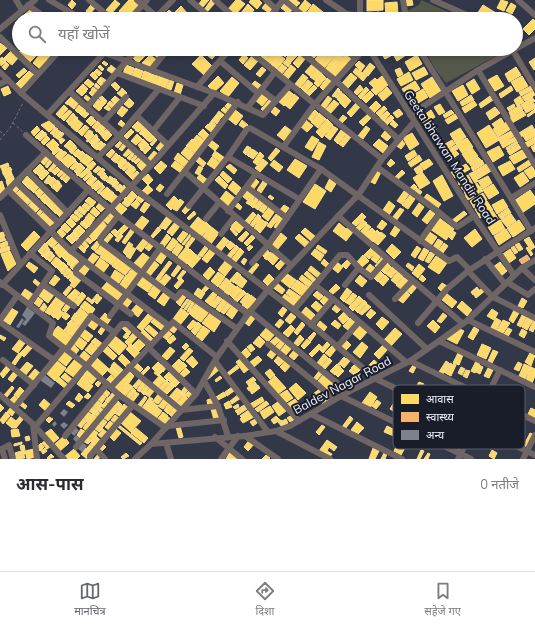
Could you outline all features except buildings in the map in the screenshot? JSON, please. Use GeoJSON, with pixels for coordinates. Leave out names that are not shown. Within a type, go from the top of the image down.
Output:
{"type":"FeatureCollection","features":[{"type":"Feature","properties":{"kind":"street"},"geometry":{"type":"LineString","coordinates":[[16,0],[22,10]]}},
{"type":"Feature","properties":{"kind":"street"},"geometry":{"type":"LineString","coordinates":[[20,12],[35,0]]}},
{"type":"Feature","properties":{"kind":"street"},"geometry":{"type":"LineString","coordinates":[[49,0],[70,12]]}},
{"type":"Feature","properties":{"kind":"street"},"geometry":{"type":"LineString","coordinates":[[89,0],[104,12]]}},
{"type":"Feature","properties":{"kind":"street"},"geometry":{"type":"LineString","coordinates":[[137,0],[145,2],[151,12]]}},
{"type":"Feature","properties":{"kind":"street"},"geometry":{"type":"LineString","coordinates":[[161,12],[173,0]]}},
{"type":"Feature","properties":{"kind":"street"},"geometry":{"type":"LineString","coordinates":[[190,0],[204,12]]}},
{"type":"Feature","properties":{"kind":"street"},"geometry":{"type":"LineString","coordinates":[[215,0],[228,12]]}},
{"type":"Feature","properties":{"kind":"street"},"geometry":{"type":"LineString","coordinates":[[266,0],[276,9]]}},
{"type":"Feature","properties":{"kind":"street"},"geometry":{"type":"LineString","coordinates":[[274,12],[284,0],[299,12]]}},
{"type":"Feature","properties":{"kind":"street"},"geometry":{"type":"LineString","coordinates":[[326,0],[344,12]]}},
{"type":"Feature","properties":{"kind":"street"},"geometry":{"type":"LineString","coordinates":[[360,0],[360,12]]}},
{"type":"Feature","properties":{"kind":"street"},"geometry":{"type":"LineString","coordinates":[[403,0],[405,12]]}},
{"type":"Feature","properties":{"kind":"street"},"geometry":{"type":"LineString","coordinates":[[433,0],[460,12]]}},
{"type":"Feature","properties":{"kind":"street"},"geometry":{"type":"LineString","coordinates":[[518,0],[535,15]]}},
{"type":"Feature","properties":{"kind":"street"},"geometry":{"type":"LineString","coordinates":[[136,12],[145,2]]}},
{"type":"Feature","properties":{"kind":"street"},"geometry":{"type":"LineString","coordinates":[[28,5],[37,12]]}},
{"type":"Feature","properties":{"kind":"street"},"geometry":{"type":"LineString","coordinates":[[0,29],[12,19]]}},
{"type":"Feature","properties":{"kind":"street"},"geometry":{"type":"LineString","coordinates":[[0,37],[12,49]]}},
{"type":"Feature","properties":{"kind":"street"},"geometry":{"type":"LineString","coordinates":[[523,45],[535,38]]}},
{"type":"Feature","properties":{"kind":"street"},"geometry":{"type":"LineString","coordinates":[[20,56],[38,74]]}},
{"type":"Feature","properties":{"kind":"street"},"geometry":{"type":"LineString","coordinates":[[24,95],[38,74],[55,56]]}},
{"type":"Feature","properties":{"kind":"street"},"geometry":{"type":"LineString","coordinates":[[48,114],[70,92],[100,56]]}},
{"type":"Feature","properties":{"kind":"street"},"geometry":{"type":"LineString","coordinates":[[113,56],[238,102],[265,115],[290,85]]}},
{"type":"Feature","properties":{"kind":"street"},"geometry":{"type":"LineString","coordinates":[[87,107],[132,56]]}},
{"type":"Feature","properties":{"kind":"street"},"geometry":{"type":"LineString","coordinates":[[151,70],[162,56]]}},
{"type":"Feature","properties":{"kind":"street"},"geometry":{"type":"LineString","coordinates":[[197,87],[224,56]]}},
{"type":"Feature","properties":{"kind":"street"},"geometry":{"type":"LineString","coordinates":[[255,56],[314,105],[382,158]]}},
{"type":"Feature","properties":{"kind":"street"},"geometry":{"type":"LineString","coordinates":[[306,56],[335,80],[398,140]]}},
{"type":"Feature","properties":{"kind":"street","name":"Geeta bhawan Mandir Road"},"geometry":{"type":"LineString","coordinates":[[373,56],[474,216],[514,275]]}},
{"type":"Feature","properties":{"kind":"street"},"geometry":{"type":"LineString","coordinates":[[418,323],[447,289],[469,271],[497,251],[533,230],[511,198],[424,56]]}},
{"type":"Feature","properties":{"kind":"street"},"geometry":{"type":"LineString","coordinates":[[410,115],[478,70],[502,56]]}},
{"type":"Feature","properties":{"kind":"street"},"geometry":{"type":"LineString","coordinates":[[516,56],[535,88]]}},
{"type":"Feature","properties":{"kind":"street"},"geometry":{"type":"LineString","coordinates":[[284,146],[314,105],[355,58]]}},
{"type":"Feature","properties":{"kind":"street"},"geometry":{"type":"LineString","coordinates":[[220,61],[260,92],[276,101]]}},
{"type":"Feature","properties":{"kind":"street"},"geometry":{"type":"LineString","coordinates":[[478,70],[535,165]]}},
{"type":"Feature","properties":{"kind":"street"},"geometry":{"type":"LineString","coordinates":[[0,72],[24,95],[131,186],[294,310],[376,379],[393,387]]}},
{"type":"Feature","properties":{"kind":"street"},"geometry":{"type":"LineString","coordinates":[[248,107],[274,72]]}},
{"type":"Feature","properties":{"kind":"street"},"geometry":{"type":"LineString","coordinates":[[117,73],[204,106]]}},
{"type":"Feature","properties":{"kind":"street"},"geometry":{"type":"LineString","coordinates":[[0,84],[8,80]]}},
{"type":"Feature","properties":{"kind":"street"},"geometry":{"type":"LineString","coordinates":[[98,157],[137,116],[159,89]]}},
{"type":"Feature","properties":{"kind":"street"},"geometry":{"type":"LineString","coordinates":[[70,92],[151,165]]}},
{"type":"Feature","properties":{"kind":"street"},"geometry":{"type":"LineString","coordinates":[[71,250],[151,165],[214,93]]}},
{"type":"Feature","properties":{"kind":"street"},"geometry":{"type":"LineString","coordinates":[[103,122],[126,97]]}},
{"type":"Feature","properties":{"kind":"street"},"geometry":{"type":"LineString","coordinates":[[154,131],[180,97]]}},
{"type":"Feature","properties":{"kind":"street"},"geometry":{"type":"LineString","coordinates":[[168,194],[238,102]]}},
{"type":"Feature","properties":{"kind":"street"},"geometry":{"type":"LineString","coordinates":[[137,116],[168,145]]}},
{"type":"Feature","properties":{"kind":"street"},"geometry":{"type":"LineString","coordinates":[[134,459],[151,444],[196,394],[236,328],[268,290],[358,194],[382,158],[414,122]]}},
{"type":"Feature","properties":{"kind":"street"},"geometry":{"type":"LineString","coordinates":[[190,206],[228,157],[248,128],[284,146],[321,169],[358,194],[420,241],[448,260],[457,257],[492,297],[535,318]]}},
{"type":"Feature","properties":{"kind":"street"},"geometry":{"type":"LineString","coordinates":[[26,135],[118,216],[249,312],[348,392]]}},
{"type":"Feature","properties":{"kind":"street"},"geometry":{"type":"LineString","coordinates":[[0,198],[46,152]]}},
{"type":"Feature","properties":{"kind":"street"},"geometry":{"type":"LineString","coordinates":[[228,157],[299,200]]}},
{"type":"Feature","properties":{"kind":"street"},"geometry":{"type":"LineString","coordinates":[[377,167],[440,213],[457,228],[474,216]]}},
{"type":"Feature","properties":{"kind":"street"},"geometry":{"type":"LineString","coordinates":[[252,262],[268,245],[321,169]]}},
{"type":"Feature","properties":{"kind":"street"},"geometry":{"type":"LineString","coordinates":[[27,171],[68,213]]}},
{"type":"Feature","properties":{"kind":"street"},"geometry":{"type":"LineString","coordinates":[[185,172],[291,265]]}},
{"type":"Feature","properties":{"kind":"street"},"geometry":{"type":"LineString","coordinates":[[228,211],[256,174]]}},
{"type":"Feature","properties":{"kind":"street"},"geometry":{"type":"LineString","coordinates":[[16,182],[59,223]]}},
{"type":"Feature","properties":{"kind":"street"},"geometry":{"type":"LineString","coordinates":[[511,198],[535,183]]}},
{"type":"Feature","properties":{"kind":"street"},"geometry":{"type":"LineString","coordinates":[[247,187],[287,218]]}},
{"type":"Feature","properties":{"kind":"street"},"geometry":{"type":"LineString","coordinates":[[88,189],[59,223],[1,283],[53,323],[49,336],[87,366],[119,395],[167,427],[224,420]]}},
{"type":"Feature","properties":{"kind":"street"},"geometry":{"type":"LineString","coordinates":[[8,190],[84,261],[168,325]]}},
{"type":"Feature","properties":{"kind":"street"},"geometry":{"type":"LineString","coordinates":[[206,219],[219,203]]}},
{"type":"Feature","properties":{"kind":"street"},"geometry":{"type":"LineString","coordinates":[[420,241],[440,213]]}},
{"type":"Feature","properties":{"kind":"street"},"geometry":{"type":"LineString","coordinates":[[0,215],[20,264]]}},
{"type":"Feature","properties":{"kind":"street"},"geometry":{"type":"LineString","coordinates":[[118,216],[100,241],[174,297],[176,298],[181,292],[184,292],[236,328]]}},
{"type":"Feature","properties":{"kind":"street"},"geometry":{"type":"LineString","coordinates":[[221,234],[236,216]]}},
{"type":"Feature","properties":{"kind":"street"},"geometry":{"type":"LineString","coordinates":[[338,216],[412,281],[465,321],[535,352]]}},
{"type":"Feature","properties":{"kind":"street"},"geometry":{"type":"LineString","coordinates":[[110,316],[161,248]]}},
{"type":"Feature","properties":{"kind":"street"},"geometry":{"type":"LineString","coordinates":[[29,305],[44,285],[52,271],[30,253]]}},
{"type":"Feature","properties":{"kind":"street"},"geometry":{"type":"LineString","coordinates":[[294,310],[340,255],[347,256],[360,269],[371,277],[387,259]]}},
{"type":"Feature","properties":{"kind":"street"},"geometry":{"type":"LineString","coordinates":[[485,259],[506,283],[528,294],[535,289]]}},
{"type":"Feature","properties":{"kind":"street","name":"Baldev Nagar Road"},"geometry":{"type":"LineString","coordinates":[[151,444],[215,437],[245,436],[276,431],[299,421],[348,392],[376,379],[408,361],[439,341],[465,321],[522,268],[535,260]]}},
{"type":"Feature","properties":{"kind":"street"},"geometry":{"type":"LineString","coordinates":[[84,261],[76,269],[76,273],[131,314]]}},
{"type":"Feature","properties":{"kind":"street"},"geometry":{"type":"LineString","coordinates":[[522,268],[535,280]]}},
{"type":"Feature","properties":{"kind":"street"},"geometry":{"type":"LineString","coordinates":[[344,285],[357,270],[360,269]]}},
{"type":"Feature","properties":{"kind":"street"},"geometry":{"type":"LineString","coordinates":[[395,299],[412,281]]}},
{"type":"Feature","properties":{"kind":"street"},"geometry":{"type":"LineString","coordinates":[[44,285],[74,306]]}},
{"type":"Feature","properties":{"kind":"street"},"geometry":{"type":"LineString","coordinates":[[315,285],[408,361],[459,385]]}},
{"type":"Feature","properties":{"kind":"street"},"geometry":{"type":"LineString","coordinates":[[369,295],[427,349]]}},
{"type":"Feature","properties":{"kind":"street"},"geometry":{"type":"LineString","coordinates":[[17,296],[0,321],[54,360]]}},
{"type":"Feature","properties":{"kind":"street"},"geometry":{"type":"LineString","coordinates":[[311,325],[333,299]]}},
{"type":"Feature","properties":{"kind":"street"},"geometry":{"type":"LineString","coordinates":[[15,407],[91,316],[115,333]]}},
{"type":"Feature","properties":{"kind":"street"},"geometry":{"type":"LineString","coordinates":[[65,436],[109,386],[168,325],[173,322],[216,359],[268,432]]}},
{"type":"Feature","properties":{"kind":"street"},"geometry":{"type":"LineString","coordinates":[[337,347],[359,322]]}},
{"type":"Feature","properties":{"kind":"street"},"geometry":{"type":"LineString","coordinates":[[37,459],[34,425],[87,366],[122,324],[127,324],[196,394]]}},
{"type":"Feature","properties":{"kind":"street"},"geometry":{"type":"LineString","coordinates":[[227,341],[299,421]]}},
{"type":"Feature","properties":{"kind":"street"},"geometry":{"type":"LineString","coordinates":[[439,341],[535,387]]}},
{"type":"Feature","properties":{"kind":"street"},"geometry":{"type":"LineString","coordinates":[[268,344],[334,400]]}},
{"type":"Feature","properties":{"kind":"street"},"geometry":{"type":"LineString","coordinates":[[3,360],[34,385]]}},
{"type":"Feature","properties":{"kind":"street"},"geometry":{"type":"LineString","coordinates":[[129,367],[181,410],[218,406]]}},
{"type":"Feature","properties":{"kind":"street"},"geometry":{"type":"LineString","coordinates":[[492,385],[500,370]]}},
{"type":"Feature","properties":{"kind":"street"},"geometry":{"type":"LineString","coordinates":[[204,380],[218,406],[224,420],[228,436]]}},
{"type":"Feature","properties":{"kind":"street"},"geometry":{"type":"LineString","coordinates":[[0,395],[34,425],[64,459]]}},
{"type":"Feature","properties":{"kind":"street"},"geometry":{"type":"LineString","coordinates":[[76,447],[119,395]]}},
{"type":"Feature","properties":{"kind":"street"},"geometry":{"type":"LineString","coordinates":[[341,396],[393,422]]}},
{"type":"Feature","properties":{"kind":"street"},"geometry":{"type":"LineString","coordinates":[[90,459],[90,456],[133,405]]}},
{"type":"Feature","properties":{"kind":"street"},"geometry":{"type":"LineString","coordinates":[[311,414],[402,459]]}},
{"type":"Feature","properties":{"kind":"street"},"geometry":{"type":"LineString","coordinates":[[525,416],[535,421]]}},
{"type":"Feature","properties":{"kind":"street"},"geometry":{"type":"LineString","coordinates":[[276,431],[330,459]]}},
{"type":"Feature","properties":{"kind":"street"},"geometry":{"type":"LineString","coordinates":[[523,459],[535,435]]}},
{"type":"Feature","properties":{"kind":"street"},"geometry":{"type":"LineString","coordinates":[[221,459],[238,436]]}},
{"type":"Feature","properties":{"kind":"street"},"geometry":{"type":"LineString","coordinates":[[245,436],[278,459]]}},
{"type":"Feature","properties":{"kind":"street"},"geometry":{"type":"LineString","coordinates":[[215,437],[242,459]]}},
{"type":"Feature","properties":{"kind":"street"},"geometry":{"type":"LineString","coordinates":[[166,443],[171,459]]}},
{"type":"Feature","properties":{"kind":"street"},"geometry":{"type":"LineString","coordinates":[[5,459],[1,449],[9,445],[13,459]]}},
{"type":"Feature","properties":{"kind":"street"},"geometry":{"type":"LineString","coordinates":[[96,449],[105,459]]}},
{"type":"Feature","properties":{"kind":"street"},"geometry":{"type":"LineString","coordinates":[[445,449],[459,456],[472,459]]}},
{"type":"Feature","properties":{"kind":"street"},"geometry":{"type":"LineString","coordinates":[[523,449],[535,455]]}},
{"type":"Feature","properties":{"kind":"street"},"geometry":{"type":"LineString","coordinates":[[36,450],[43,459]]}},
{"type":"Feature","properties":{"kind":"path"},"geometry":{"type":"LineString","coordinates":[[0,140],[13,122],[24,95]]}},
{"type":"Feature","properties":{"kind":"path"},"geometry":{"type":"LineString","coordinates":[[13,122],[26,135]]}},
{"type":"Feature","properties":{"kind":"path"},"geometry":{"type":"LineString","coordinates":[[0,131],[4,135]]}},
{"type":"Feature","properties":{"kind":"green space"},"geometry":{"type":"Polygon","coordinates":[[[421,0],[448,12],[407,12],[419,5],[421,0]]]}},
{"type":"Feature","properties":{"kind":"green space"},"geometry":{"type":"Polygon","coordinates":[[[428,56],[496,56],[446,83],[428,56]]]}}]}
